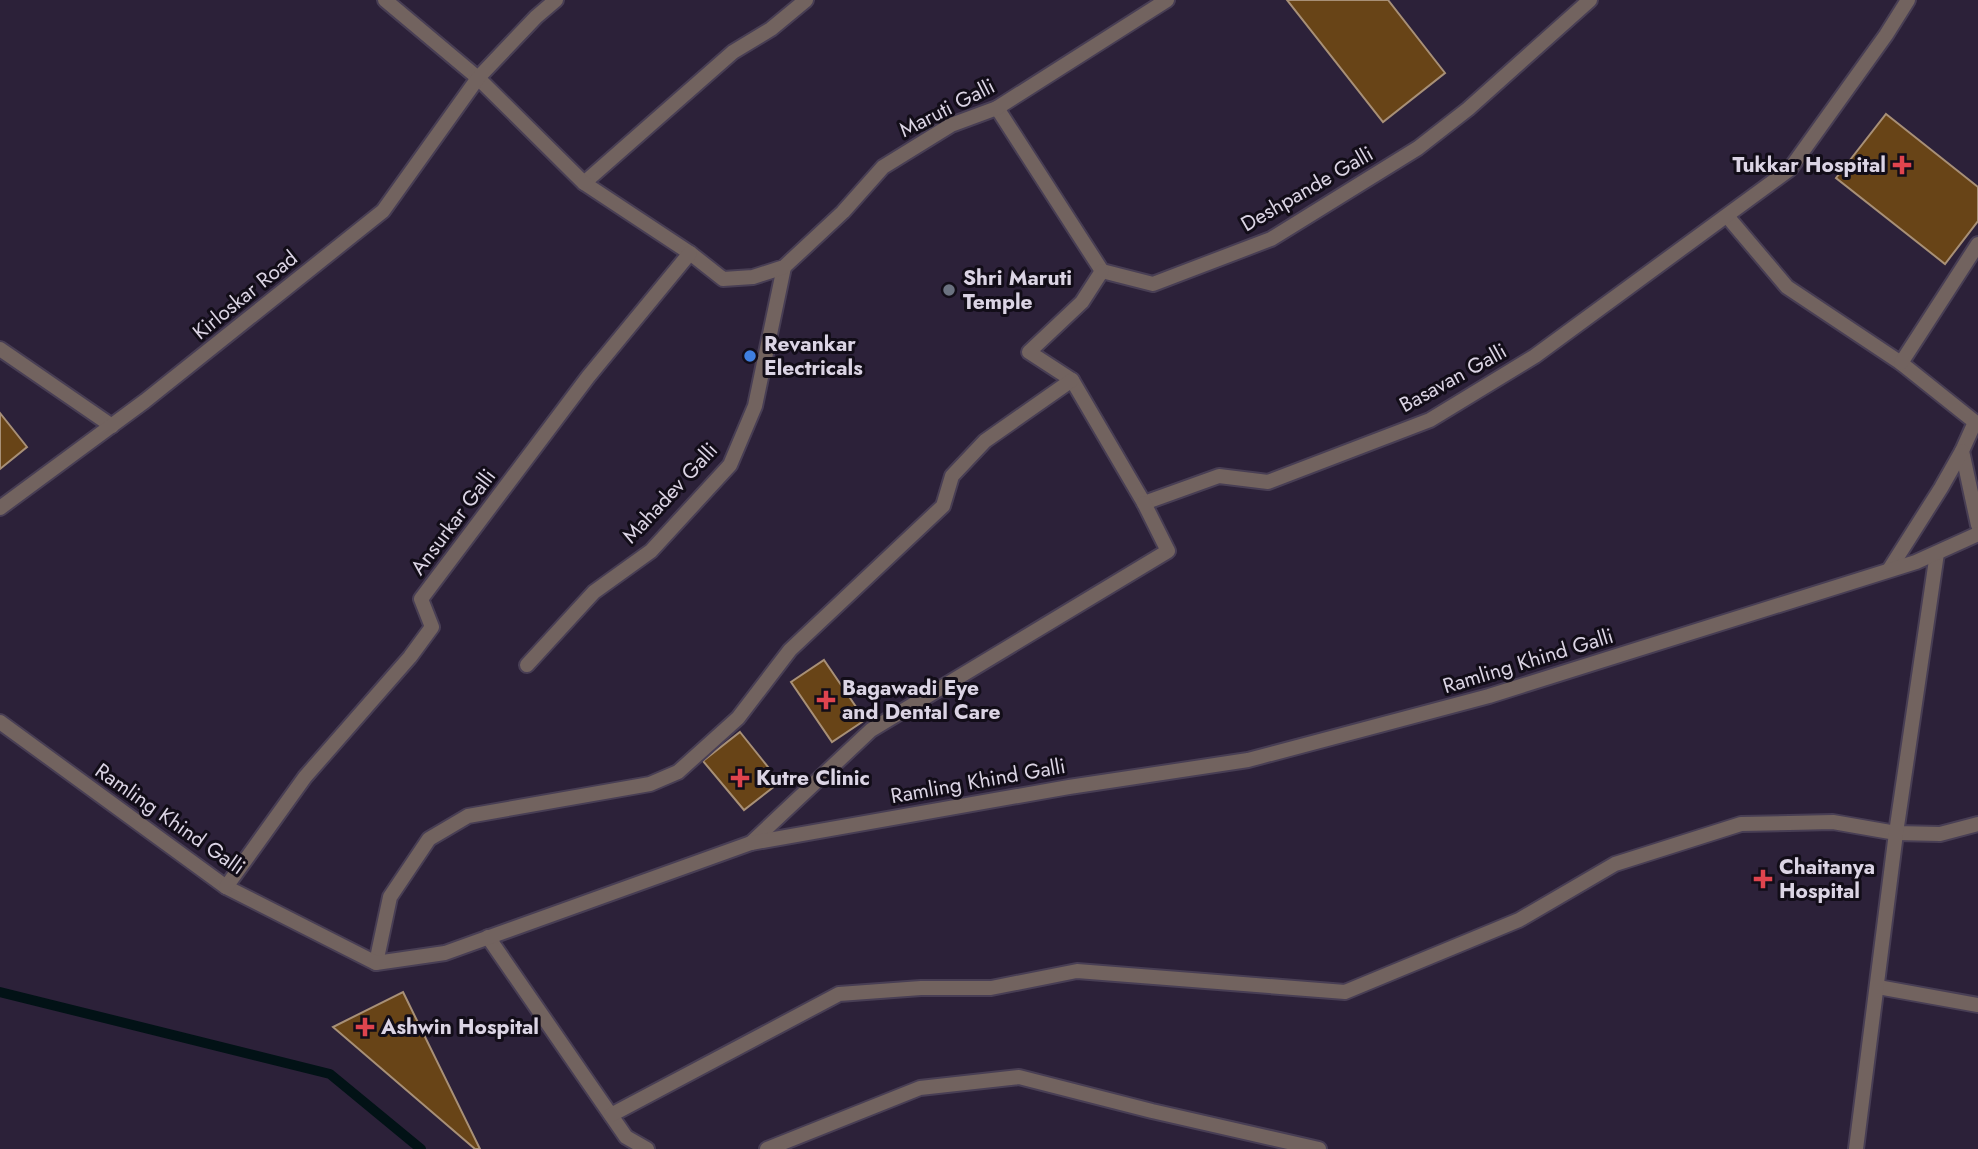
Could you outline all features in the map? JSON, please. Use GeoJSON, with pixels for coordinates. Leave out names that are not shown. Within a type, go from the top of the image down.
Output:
{"type":"FeatureCollection","features":[{"type":"Feature","properties":{"kind":"street","name":"Maruti Galli"},"geometry":{"type":"LineString","coordinates":[[385,0],[478,78],[584,183],[690,253],[723,279],[753,277],[784,267],[843,212],[883,167],[951,125],[997,108],[1167,0]]}},
{"type":"Feature","properties":{"kind":"street","name":"Kirloskar Road"},"geometry":{"type":"LineString","coordinates":[[0,508],[112,426],[383,211],[478,78],[536,17],[556,0]]}},
{"type":"Feature","properties":{"kind":"street"},"geometry":{"type":"LineString","coordinates":[[584,183],[733,52],[771,29],[806,0]]}},
{"type":"Feature","properties":{"kind":"street","name":"Deshpande Galli"},"geometry":{"type":"LineString","coordinates":[[1102,271],[1153,284],[1270,239],[1418,148],[1468,109],[1590,0]]}},
{"type":"Feature","properties":{"kind":"street","name":"Basavan Galli"},"geometry":{"type":"LineString","coordinates":[[1144,503],[1219,476],[1268,482],[1430,420],[1535,356],[1790,169],[1908,0]]}},
{"type":"Feature","properties":{"kind":"street"},"geometry":{"type":"LineString","coordinates":[[751,843],[871,730],[1168,551],[1144,503],[1072,380],[1029,352],[1082,302],[1102,271],[997,108]]}},
{"type":"Feature","properties":{"kind":"street"},"geometry":{"type":"LineString","coordinates":[[1727,216],[1787,287],[1901,363],[1977,422],[1941,488],[1889,570]]}},
{"type":"Feature","properties":{"kind":"street"},"geometry":{"type":"LineString","coordinates":[[1901,363],[1978,244]]}},
{"type":"Feature","properties":{"kind":"street","name":"Ansurkar Galli"},"geometry":{"type":"LineString","coordinates":[[226,887],[305,777],[410,657],[432,627],[421,599],[588,377],[690,253]]}},
{"type":"Feature","properties":{"kind":"street","name":"Mahadev Galli"},"geometry":{"type":"LineString","coordinates":[[527,665],[594,592],[651,551],[730,465],[755,406],[784,267]]}},
{"type":"Feature","properties":{"kind":"street"},"geometry":{"type":"LineString","coordinates":[[0,349],[112,426]]}},
{"type":"Feature","properties":{"kind":"street"},"geometry":{"type":"LineString","coordinates":[[376,963],[390,897],[429,839],[468,816],[650,784],[678,772],[738,719],[790,650],[943,506],[952,476],[985,441],[1072,380]]}},
{"type":"Feature","properties":{"kind":"street"},"geometry":{"type":"LineString","coordinates":[[1962,451],[1978,525]]}},
{"type":"Feature","properties":{"kind":"street","name":"Ramling Khind Galli"},"geometry":{"type":"LineString","coordinates":[[0,722],[226,887],[376,963],[445,953],[751,843],[1069,786],[1248,760],[1489,696],[1889,570],[1937,553],[1978,534]]}},
{"type":"Feature","properties":{"kind":"street"},"geometry":{"type":"LineString","coordinates":[[1856,1149],[1896,833],[1937,553]]}},
{"type":"Feature","properties":{"kind":"street"},"geometry":{"type":"LineString","coordinates":[[611,1115],[839,994],[921,988],[991,988],[1077,971],[1345,992],[1519,920],[1615,864],[1741,824],[1833,822],[1896,833],[1940,834],[1978,824]]}},
{"type":"Feature","properties":{"kind":"street"},"geometry":{"type":"LineString","coordinates":[[488,937],[626,1137],[647,1149]]}},
{"type":"Feature","properties":{"kind":"street"},"geometry":{"type":"LineString","coordinates":[[1878,987],[1978,1004]]}},
{"type":"Feature","properties":{"kind":"street"},"geometry":{"type":"LineString","coordinates":[[767,1149],[920,1087],[1018,1077],[1319,1149]]}},
{"type":"Feature","properties":{"kind":"building"},"geometry":{"type":"Polygon","coordinates":[[[1287,0],[1388,0],[1445,73],[1383,122],[1287,0]]]}},
{"type":"Feature","properties":{"kind":"building"},"geometry":{"type":"Polygon","coordinates":[[[1886,114],[1978,187],[1978,221],[1945,264],[1836,178],[1886,114]]]}},
{"type":"Feature","properties":{"kind":"building"},"geometry":{"type":"Polygon","coordinates":[[[0,413],[27,447],[0,469],[0,413]]]}},
{"type":"Feature","properties":{"kind":"building"},"geometry":{"type":"Polygon","coordinates":[[[824,660],[865,720],[832,742],[791,682],[824,660]]]}},
{"type":"Feature","properties":{"kind":"building"},"geometry":{"type":"Polygon","coordinates":[[[740,732],[780,782],[744,810],[703,761],[740,732]]]}},
{"type":"Feature","properties":{"kind":"building"},"geometry":{"type":"Polygon","coordinates":[[[403,992],[480,1149],[475,1149],[333,1027],[403,992]]]}},
{"type":"Feature","properties":{"kind":"waterway"},"geometry":{"type":"LineString","coordinates":[[0,992],[330,1074],[421,1149]]}},
{"type":"Feature","properties":{"kind":"place","name":"Tukkar Hospital"},"geometry":{"type":"Point","coordinates":[1902,165]}},
{"type":"Feature","properties":{"kind":"place","name":"Shri Maruti Temple"},"geometry":{"type":"Point","coordinates":[949,290]}},
{"type":"Feature","properties":{"kind":"place","name":"Revankar Electricals"},"geometry":{"type":"Point","coordinates":[750,356]}},
{"type":"Feature","properties":{"kind":"place","name":"Bagawadi Eye and Dental Care"},"geometry":{"type":"Point","coordinates":[826,700]}},
{"type":"Feature","properties":{"kind":"place","name":"Kutre Clinic"},"geometry":{"type":"Point","coordinates":[740,778]}},
{"type":"Feature","properties":{"kind":"place","name":"Chaitanya Hospital"},"geometry":{"type":"Point","coordinates":[1763,879]}},
{"type":"Feature","properties":{"kind":"place","name":"Ashwin Hospital"},"geometry":{"type":"Point","coordinates":[365,1027]}}]}
